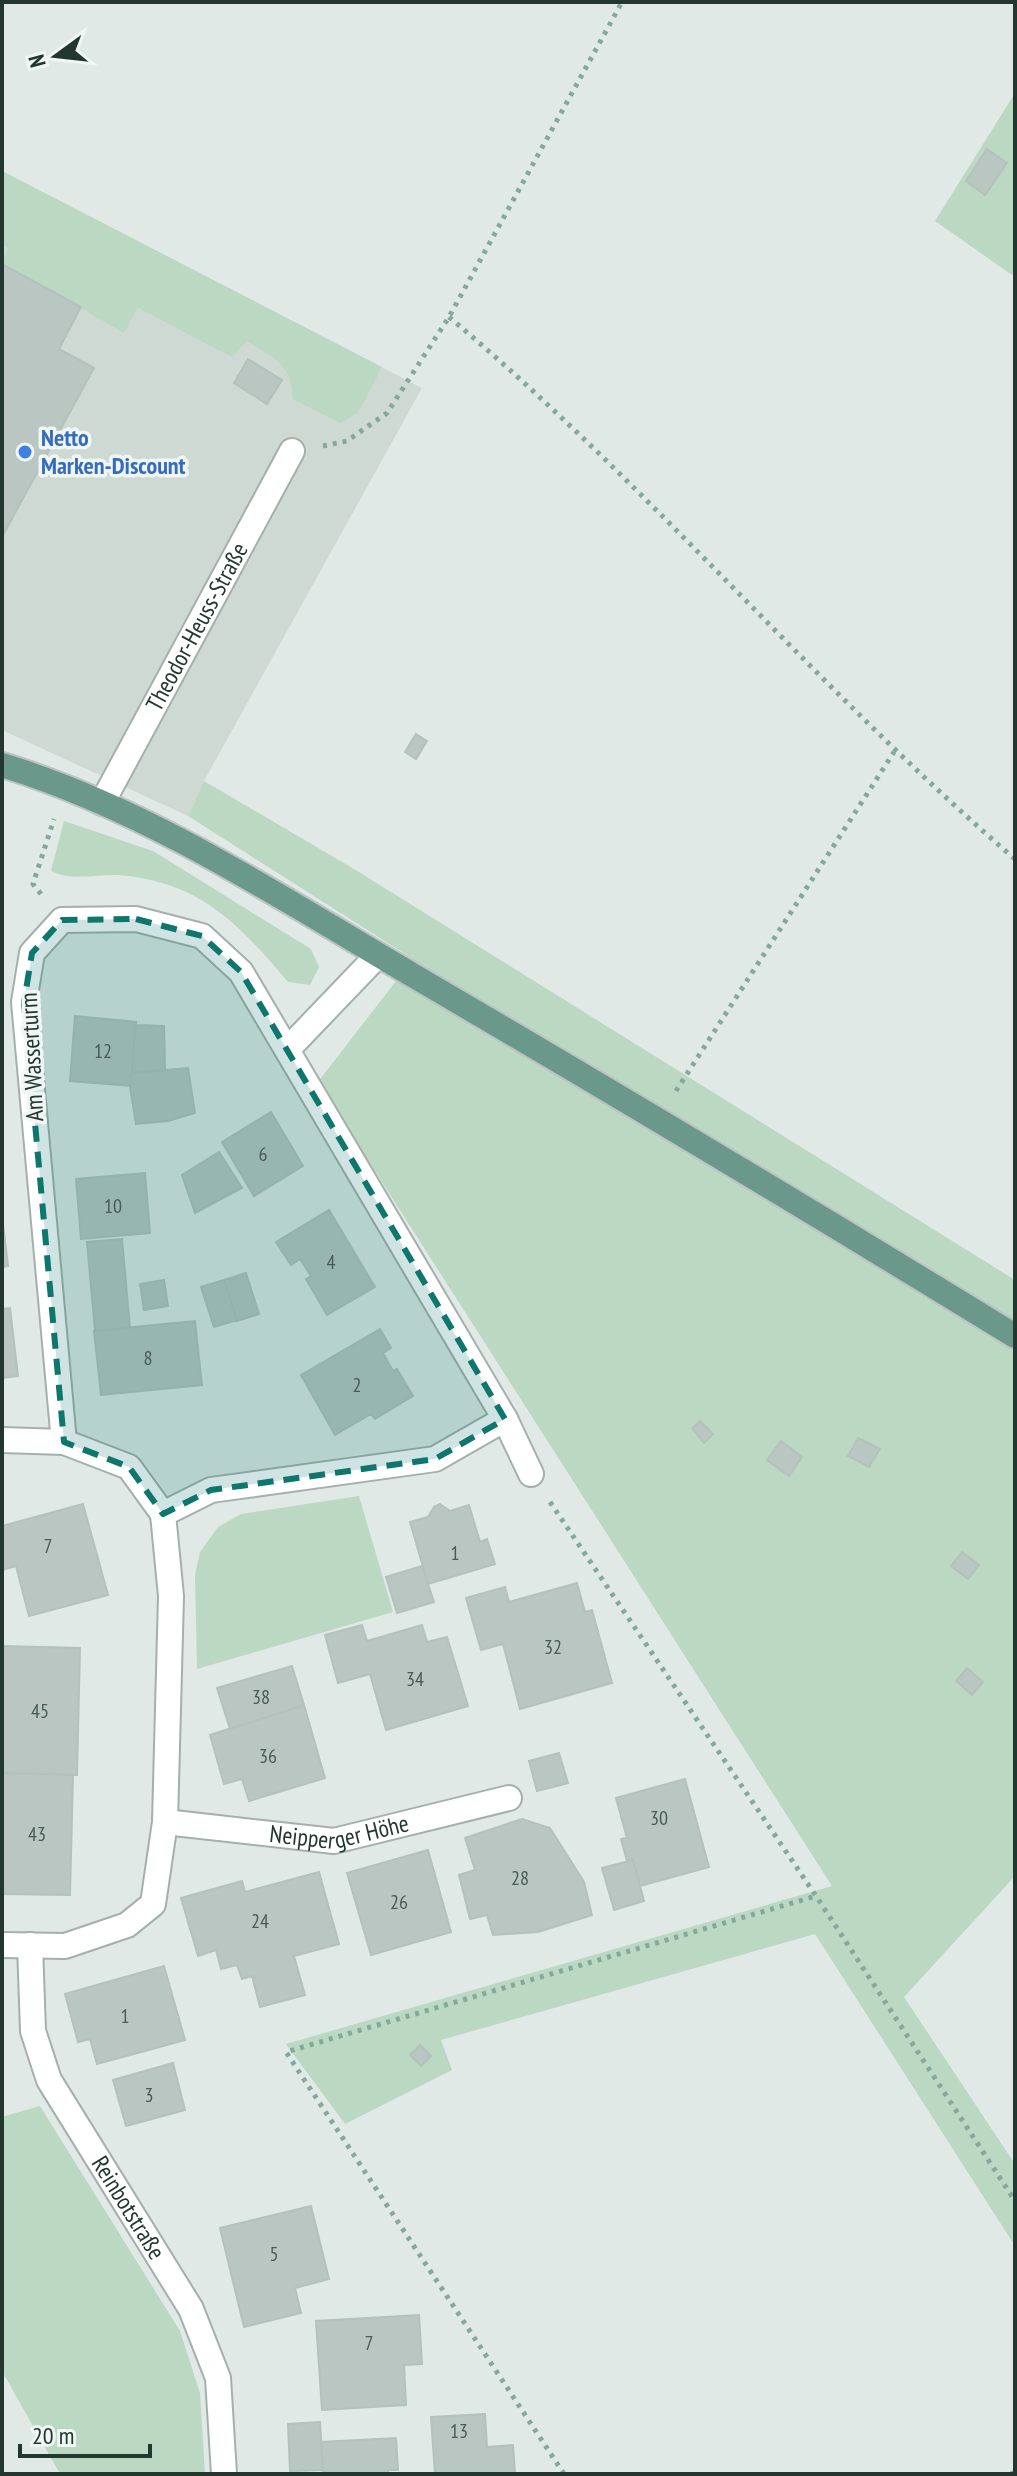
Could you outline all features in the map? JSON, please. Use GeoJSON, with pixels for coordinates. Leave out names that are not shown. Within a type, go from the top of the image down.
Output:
{"type":"FeatureCollection","features":[{"type":"Feature","properties":{"kind":"main road"},"geometry":{"type":"LineString","coordinates":[[2,765],[65,785],[164,832],[681,1133],[1015,1336]]}},
{"type":"Feature","properties":{"kind":"street","name":"Theodor-Heuss-Straße"},"geometry":{"type":"LineString","coordinates":[[102,803],[292,451]]}},
{"type":"Feature","properties":{"kind":"street","name":"Am Wasserturm"},"geometry":{"type":"LineString","coordinates":[[64,1442],[24,1002],[32,953],[62,920],[136,919],[202,936],[241,972],[505,1419],[531,1474]]}},
{"type":"Feature","properties":{"kind":"street"},"geometry":{"type":"LineString","coordinates":[[287,1050],[378,955]]}},
{"type":"Feature","properties":{"kind":"street"},"geometry":{"type":"LineString","coordinates":[[163,1514],[211,1490],[435,1459],[505,1419]]}},
{"type":"Feature","properties":{"kind":"street"},"geometry":{"type":"LineString","coordinates":[[2,1440],[64,1442],[129,1467],[163,1514],[171,1596],[165,1822],[153,1904],[127,1925],[65,1946],[2,1945]]}},
{"type":"Feature","properties":{"kind":"street","name":"Neipperger Höhe"},"geometry":{"type":"LineString","coordinates":[[165,1822],[334,1841],[509,1798]]}},
{"type":"Feature","properties":{"kind":"street","name":"Reinbotstraße"},"geometry":{"type":"LineString","coordinates":[[30,1945],[33,2031],[49,2080],[191,2309],[218,2378],[224,2474]]}},
{"type":"Feature","properties":{"kind":"path"},"geometry":{"type":"LineString","coordinates":[[292,451],[347,441],[387,413],[449,317],[622,2]]}},
{"type":"Feature","properties":{"kind":"path"},"geometry":{"type":"LineString","coordinates":[[449,317],[494,355],[770,622],[894,752],[1015,859]]}},
{"type":"Feature","properties":{"kind":"path"},"geometry":{"type":"LineString","coordinates":[[687,1071],[894,752]]}},
{"type":"Feature","properties":{"kind":"path"},"geometry":{"type":"LineString","coordinates":[[33,884],[65,785]]}},
{"type":"Feature","properties":{"kind":"path"},"geometry":{"type":"LineString","coordinates":[[531,1474],[816,1896],[1015,2201]]}},
{"type":"Feature","properties":{"kind":"path"},"geometry":{"type":"LineString","coordinates":[[564,2474],[286,2052],[816,1896]]}},
{"type":"Feature","properties":{"kind":"highlighted area"},"geometry":{"type":"Polygon","coordinates":[[[136,919],[202,936],[241,972],[505,1419],[435,1459],[211,1490],[163,1514],[129,1467],[64,1442],[24,1002],[32,953],[62,920],[136,919]]]}},
{"type":"Feature","properties":{"kind":"shaded area"},"geometry":{"type":"Polygon","coordinates":[[[2,171],[422,388],[204,781],[188,816],[2,730],[2,171]]]}},
{"type":"Feature","properties":{"kind":"green space"},"geometry":{"type":"Polygon","coordinates":[[[1015,93],[1015,270],[1012,275],[935,221],[1015,93]]]}},
{"type":"Feature","properties":{"kind":"green space"},"geometry":{"type":"Polygon","coordinates":[[[2,171],[382,367],[358,413],[340,423],[293,399],[285,369],[247,341],[232,357],[138,308],[124,333],[2,262],[8,248],[2,245],[2,171]]]}},
{"type":"Feature","properties":{"kind":"green space"},"geometry":{"type":"Polygon","coordinates":[[[204,781],[354,869],[1015,1280],[1015,1876],[904,1997],[1015,2164],[1015,2246],[815,1934],[441,2040],[452,2070],[345,2124],[286,2044],[832,1886],[318,1082],[413,959],[188,816],[204,781]]]}},
{"type":"Feature","properties":{"kind":"green space"},"geometry":{"type":"Polygon","coordinates":[[[64,821],[153,851],[311,949],[319,967],[310,985],[288,982],[237,927],[200,899],[179,889],[129,876],[79,877],[51,871],[64,821]]]}},
{"type":"Feature","properties":{"kind":"green space"},"geometry":{"type":"Polygon","coordinates":[[[359,1496],[393,1612],[197,1669],[195,1575],[200,1552],[218,1527],[241,1514],[359,1496]]]}},
{"type":"Feature","properties":{"kind":"green space"},"geometry":{"type":"Polygon","coordinates":[[[40,2106],[180,2331],[200,2393],[205,2474],[60,2474],[2,2371],[2,2117],[40,2106]]]}},
{"type":"Feature","properties":{"kind":"building"},"geometry":{"type":"Polygon","coordinates":[[[987,149],[1007,163],[985,195],[966,181],[987,149]]]}},
{"type":"Feature","properties":{"kind":"building","name":"Netto Marken-Discount"},"geometry":{"type":"Polygon","coordinates":[[[2,264],[81,307],[59,349],[94,368],[2,537],[2,264]]]}},
{"type":"Feature","properties":{"kind":"building"},"geometry":{"type":"Polygon","coordinates":[[[248,359],[282,380],[267,404],[234,383],[248,359]]]}},
{"type":"Feature","properties":{"kind":"building"},"geometry":{"type":"Polygon","coordinates":[[[416,734],[427,741],[416,759],[405,752],[416,734]]]}},
{"type":"Feature","properties":{"kind":"building"},"geometry":{"type":"Polygon","coordinates":[[[75,1016],[136,1022],[131,1086],[70,1081],[75,1016]]]}},
{"type":"Feature","properties":{"kind":"building"},"geometry":{"type":"Polygon","coordinates":[[[135,1025],[164,1026],[165,1069],[132,1073],[135,1025]]]}},
{"type":"Feature","properties":{"kind":"building"},"geometry":{"type":"Polygon","coordinates":[[[188,1068],[195,1113],[168,1121],[136,1124],[130,1087],[132,1073],[188,1068]]]}},
{"type":"Feature","properties":{"kind":"building"},"geometry":{"type":"Polygon","coordinates":[[[271,1112],[303,1166],[254,1196],[222,1142],[271,1112]]]}},
{"type":"Feature","properties":{"kind":"building"},"geometry":{"type":"Polygon","coordinates":[[[219,1152],[242,1188],[195,1213],[182,1175],[219,1152]]]}},
{"type":"Feature","properties":{"kind":"building"},"geometry":{"type":"Polygon","coordinates":[[[145,1173],[150,1233],[81,1239],[76,1179],[145,1173]]]}},
{"type":"Feature","properties":{"kind":"building"},"geometry":{"type":"Polygon","coordinates":[[[329,1210],[375,1287],[327,1315],[306,1279],[311,1276],[300,1259],[291,1265],[276,1242],[329,1210]]]}},
{"type":"Feature","properties":{"kind":"building"},"geometry":{"type":"Polygon","coordinates":[[[2,1216],[8,1266],[2,1267],[2,1216]]]}},
{"type":"Feature","properties":{"kind":"building"},"geometry":{"type":"Polygon","coordinates":[[[122,1239],[130,1328],[95,1331],[87,1242],[122,1239]]]}},
{"type":"Feature","properties":{"kind":"building"},"geometry":{"type":"Polygon","coordinates":[[[246,1273],[259,1314],[237,1321],[224,1280],[246,1273]]]}},
{"type":"Feature","properties":{"kind":"building"},"geometry":{"type":"Polygon","coordinates":[[[164,1280],[168,1306],[144,1310],[140,1284],[164,1280]]]}},
{"type":"Feature","properties":{"kind":"building"},"geometry":{"type":"Polygon","coordinates":[[[224,1280],[237,1320],[214,1327],[201,1287],[224,1280]]]}},
{"type":"Feature","properties":{"kind":"building"},"geometry":{"type":"Polygon","coordinates":[[[10,1308],[18,1376],[2,1378],[2,1309],[10,1308]]]}},
{"type":"Feature","properties":{"kind":"building"},"geometry":{"type":"Polygon","coordinates":[[[195,1321],[202,1385],[101,1395],[94,1331],[195,1321]]]}},
{"type":"Feature","properties":{"kind":"building"},"geometry":{"type":"Polygon","coordinates":[[[380,1329],[391,1348],[383,1353],[413,1396],[375,1419],[371,1414],[335,1435],[301,1375],[380,1329]]]}},
{"type":"Feature","properties":{"kind":"building"},"geometry":{"type":"Polygon","coordinates":[[[700,1421],[713,1434],[704,1443],[692,1428],[700,1421]]]}},
{"type":"Feature","properties":{"kind":"building"},"geometry":{"type":"Polygon","coordinates":[[[858,1438],[880,1449],[869,1467],[848,1456],[858,1438]]]}},
{"type":"Feature","properties":{"kind":"building"},"geometry":{"type":"Polygon","coordinates":[[[781,1441],[802,1457],[789,1476],[767,1460],[781,1441]]]}},
{"type":"Feature","properties":{"kind":"building"},"geometry":{"type":"Polygon","coordinates":[[[83,1504],[108,1595],[29,1616],[16,1566],[2,1570],[2,1526],[83,1504]]]}},
{"type":"Feature","properties":{"kind":"building"},"geometry":{"type":"Polygon","coordinates":[[[440,1504],[450,1511],[469,1505],[480,1542],[487,1539],[495,1564],[428,1584],[410,1522],[428,1517],[440,1504]]]}},
{"type":"Feature","properties":{"kind":"building"},"geometry":{"type":"Polygon","coordinates":[[[962,1552],[979,1565],[968,1579],[951,1566],[962,1552]]]}},
{"type":"Feature","properties":{"kind":"building"},"geometry":{"type":"Polygon","coordinates":[[[422,1566],[434,1602],[397,1613],[386,1577],[422,1566]]]}},
{"type":"Feature","properties":{"kind":"building"},"geometry":{"type":"Polygon","coordinates":[[[577,1583],[585,1612],[592,1610],[612,1683],[520,1709],[503,1644],[481,1650],[466,1598],[505,1587],[509,1602],[577,1583]]]}},
{"type":"Feature","properties":{"kind":"building"},"geometry":{"type":"Polygon","coordinates":[[[362,1625],[367,1641],[422,1625],[427,1642],[447,1637],[468,1706],[386,1730],[370,1674],[338,1683],[325,1635],[362,1625]]]}},
{"type":"Feature","properties":{"kind":"building"},"geometry":{"type":"Polygon","coordinates":[[[2,1646],[80,1648],[77,1775],[2,1773],[2,1646]]]}},
{"type":"Feature","properties":{"kind":"building"},"geometry":{"type":"Polygon","coordinates":[[[292,1666],[304,1705],[230,1729],[217,1688],[292,1666]]]}},
{"type":"Feature","properties":{"kind":"building"},"geometry":{"type":"Polygon","coordinates":[[[967,1668],[983,1682],[972,1695],[956,1681],[967,1668]]]}},
{"type":"Feature","properties":{"kind":"building"},"geometry":{"type":"Polygon","coordinates":[[[304,1705],[325,1778],[249,1801],[242,1779],[224,1784],[210,1735],[304,1705]]]}},
{"type":"Feature","properties":{"kind":"building"},"geometry":{"type":"Polygon","coordinates":[[[559,1753],[568,1783],[537,1791],[529,1761],[559,1753]]]}},
{"type":"Feature","properties":{"kind":"building"},"geometry":{"type":"Polygon","coordinates":[[[2,1773],[73,1775],[70,1895],[2,1894],[2,1773]]]}},
{"type":"Feature","properties":{"kind":"building"},"geometry":{"type":"Polygon","coordinates":[[[685,1779],[709,1867],[640,1886],[633,1859],[627,1861],[621,1839],[627,1838],[616,1798],[685,1779]]]}},
{"type":"Feature","properties":{"kind":"building"},"geometry":{"type":"Polygon","coordinates":[[[522,1819],[550,1828],[584,1882],[592,1915],[538,1932],[493,1935],[487,1915],[470,1919],[459,1875],[475,1870],[465,1838],[522,1819]]]}},
{"type":"Feature","properties":{"kind":"building"},"geometry":{"type":"Polygon","coordinates":[[[428,1850],[451,1932],[371,1955],[347,1873],[428,1850]]]}},
{"type":"Feature","properties":{"kind":"building"},"geometry":{"type":"Polygon","coordinates":[[[633,1860],[644,1901],[614,1910],[602,1868],[633,1860]]]}},
{"type":"Feature","properties":{"kind":"building"},"geometry":{"type":"Polygon","coordinates":[[[319,1872],[339,1944],[294,1956],[305,1995],[260,2007],[252,1976],[242,1979],[237,1965],[221,1969],[216,1950],[198,1956],[181,1898],[242,1881],[245,1892],[319,1872]]]}},
{"type":"Feature","properties":{"kind":"building"},"geometry":{"type":"Polygon","coordinates":[[[164,1966],[185,2040],[97,2064],[90,2039],[78,2042],[65,1994],[164,1966]]]}},
{"type":"Feature","properties":{"kind":"building"},"geometry":{"type":"Polygon","coordinates":[[[420,2045],[431,2056],[421,2066],[410,2055],[420,2045]]]}},
{"type":"Feature","properties":{"kind":"building"},"geometry":{"type":"Polygon","coordinates":[[[173,2063],[185,2110],[126,2126],[113,2080],[173,2063]]]}},
{"type":"Feature","properties":{"kind":"building"},"geometry":{"type":"Polygon","coordinates":[[[311,2206],[329,2279],[295,2288],[301,2313],[244,2327],[220,2228],[311,2206]]]}},
{"type":"Feature","properties":{"kind":"building"},"geometry":{"type":"Polygon","coordinates":[[[419,2315],[422,2364],[404,2365],[406,2405],[322,2410],[316,2321],[419,2315]]]}},
{"type":"Feature","properties":{"kind":"building"},"geometry":{"type":"Polygon","coordinates":[[[485,2414],[487,2447],[513,2445],[515,2474],[435,2474],[431,2417],[485,2414]]]}},
{"type":"Feature","properties":{"kind":"building"},"geometry":{"type":"Polygon","coordinates":[[[320,2422],[323,2470],[290,2471],[288,2424],[320,2422]]]}},
{"type":"Feature","properties":{"kind":"building"},"geometry":{"type":"Polygon","coordinates":[[[396,2438],[398,2470],[388,2470],[388,2474],[323,2474],[321,2442],[396,2438]]]}},
{"type":"Feature","properties":{"kind":"place","name":"Netto Marken-Discount"},"geometry":{"type":"Point","coordinates":[25,452]}}]}
